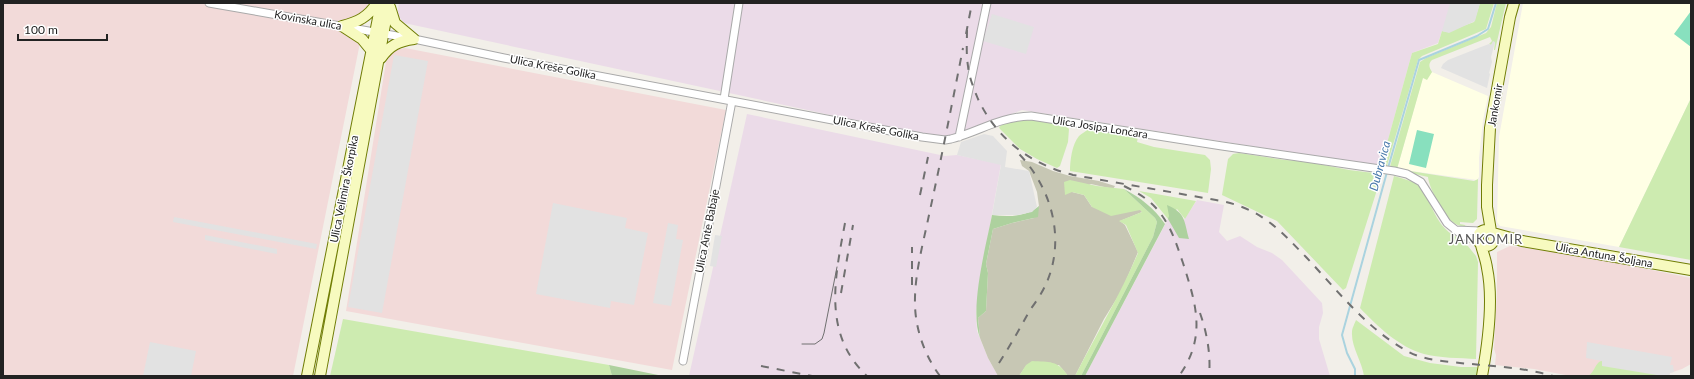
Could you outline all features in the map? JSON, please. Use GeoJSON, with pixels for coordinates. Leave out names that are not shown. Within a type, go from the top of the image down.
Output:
{"type":"FeatureCollection","features":[{"type":"Feature","properties":{"kind":"main road"},"geometry":{"type":"LineString","coordinates":[[342,26],[366,17],[377,3]]}},
{"type":"Feature","properties":{"kind":"main road"},"geometry":{"type":"LineString","coordinates":[[386,3],[395,23],[414,39]]}},
{"type":"Feature","properties":{"kind":"main road","name":"Ulica Velimira Škorpika"},"geometry":{"type":"LineString","coordinates":[[307,376],[372,50],[379,33],[386,3]]}},
{"type":"Feature","properties":{"kind":"main road","name":"Jankomir"},"geometry":{"type":"LineString","coordinates":[[1482,376],[1488,328],[1486,237],[1490,128],[1510,17],[1514,3]]}},
{"type":"Feature","properties":{"kind":"main road"},"geometry":{"type":"LineString","coordinates":[[342,26],[362,39],[372,50]]}},
{"type":"Feature","properties":{"kind":"main road","name":"Ulica Velimira Škorpika"},"geometry":{"type":"LineString","coordinates":[[320,376],[378,61],[379,33]]}},
{"type":"Feature","properties":{"kind":"main road"},"geometry":{"type":"LineString","coordinates":[[378,61],[388,48],[394,44],[414,39]]}},
{"type":"Feature","properties":{"kind":"main road","name":"Ulica Antuna Šoljana"},"geometry":{"type":"LineString","coordinates":[[1486,237],[1518,240],[1691,270]]}},
{"type":"Feature","properties":{"kind":"street","name":"Kovinska ulica"},"geometry":{"type":"LineString","coordinates":[[209,3],[379,33]]}},
{"type":"Feature","properties":{"kind":"street"},"geometry":{"type":"LineString","coordinates":[[724,99],[739,3]]}},
{"type":"Feature","properties":{"kind":"street"},"geometry":{"type":"LineString","coordinates":[[958,137],[987,3]]}},
{"type":"Feature","properties":{"kind":"street","name":"Ulica Kreše Golika"},"geometry":{"type":"LineString","coordinates":[[379,33],[922,137],[945,140],[958,137]]}},
{"type":"Feature","properties":{"kind":"street","name":"Ulica Ante Babaje"},"geometry":{"type":"LineString","coordinates":[[683,361],[732,101]]}},
{"type":"Feature","properties":{"kind":"street","name":"Ulica Josipa Lončara"},"geometry":{"type":"LineString","coordinates":[[958,137],[1014,116],[1031,116],[1394,171],[1407,174],[1421,182],[1444,220],[1455,230],[1486,237]]}},
{"type":"Feature","properties":{"kind":"shaded area"},"geometry":{"type":"Polygon","coordinates":[[[3,3],[368,3],[293,376],[3,376],[3,3]]]}},
{"type":"Feature","properties":{"kind":"shaded area"},"geometry":{"type":"Polygon","coordinates":[[[399,3],[1480,3],[1449,33],[1442,31],[1438,43],[1412,53],[1381,165],[1379,166],[1022,110],[942,139],[404,23],[397,14],[399,3]]]}},
{"type":"Feature","properties":{"kind":"shaded area"},"geometry":{"type":"Polygon","coordinates":[[[1450,3],[1480,3],[1475,21],[1449,33],[1442,31],[1450,3]]]}},
{"type":"Feature","properties":{"kind":"shaded area"},"geometry":{"type":"Polygon","coordinates":[[[1523,3],[1691,3],[1691,98],[1619,247],[1500,226],[1497,222],[1499,137],[1523,3]]]}},
{"type":"Feature","properties":{"kind":"shaded area"},"geometry":{"type":"Polygon","coordinates":[[[992,14],[1034,27],[1026,54],[983,41],[992,14]]]}},
{"type":"Feature","properties":{"kind":"shaded area"},"geometry":{"type":"Polygon","coordinates":[[[1493,41],[1495,42],[1491,57],[1492,62],[1487,88],[1441,68],[1448,60],[1489,44],[1491,45],[1493,41]]]}},
{"type":"Feature","properties":{"kind":"shaded area"},"geometry":{"type":"Polygon","coordinates":[[[405,48],[726,110],[672,370],[346,311],[386,62],[394,50],[405,48]]]}},
{"type":"Feature","properties":{"kind":"shaded area"},"geometry":{"type":"Polygon","coordinates":[[[394,55],[428,61],[382,313],[348,307],[394,55]]]}},
{"type":"Feature","properties":{"kind":"shaded area"},"geometry":{"type":"Polygon","coordinates":[[[1432,72],[1488,96],[1483,120],[1479,158],[1479,177],[1477,180],[1397,169],[1423,77],[1427,79],[1432,72]]]}},
{"type":"Feature","properties":{"kind":"shaded area"},"geometry":{"type":"Polygon","coordinates":[[[747,114],[945,156],[957,155],[1001,164],[981,275],[976,313],[977,331],[988,358],[998,376],[689,376],[747,114]]]}},
{"type":"Feature","properties":{"kind":"shaded area"},"geometry":{"type":"Polygon","coordinates":[[[984,134],[993,136],[1007,151],[1005,167],[1029,171],[1037,207],[1032,212],[1018,215],[992,215],[1001,165],[957,155],[961,142],[984,134]]]}},
{"type":"Feature","properties":{"kind":"shaded area"},"geometry":{"type":"Polygon","coordinates":[[[1020,160],[1032,162],[1070,176],[1099,181],[1115,186],[1113,189],[1091,184],[1072,192],[1084,195],[1092,207],[1141,210],[1142,212],[1120,221],[1125,225],[1138,252],[1122,290],[1104,319],[1075,376],[1068,376],[1059,365],[1026,366],[1019,376],[998,376],[988,358],[980,338],[978,318],[986,311],[988,273],[986,264],[993,229],[1034,218],[1039,206],[1037,192],[1029,171],[1022,166],[1020,160]]]}},
{"type":"Feature","properties":{"kind":"shaded area"},"geometry":{"type":"Polygon","coordinates":[[[1197,200],[1224,205],[1219,232],[1227,241],[1240,236],[1257,247],[1272,253],[1282,260],[1322,303],[1323,313],[1319,327],[1319,339],[1330,376],[1085,376],[1169,217],[1182,223],[1197,200]]]}},
{"type":"Feature","properties":{"kind":"shaded area"},"geometry":{"type":"Polygon","coordinates":[[[553,203],[627,218],[625,228],[648,233],[634,305],[611,301],[610,308],[536,294],[553,203]]]}},
{"type":"Feature","properties":{"kind":"shaded area"},"geometry":{"type":"Polygon","coordinates":[[[174,217],[317,244],[316,249],[173,222],[174,217]]]}},
{"type":"Feature","properties":{"kind":"shaded area"},"geometry":{"type":"Polygon","coordinates":[[[668,223],[678,225],[676,239],[683,240],[671,306],[653,303],[668,223]]]}},
{"type":"Feature","properties":{"kind":"shaded area"},"geometry":{"type":"Polygon","coordinates":[[[205,235],[277,249],[277,254],[205,240],[205,235]]]}},
{"type":"Feature","properties":{"kind":"shaded area"},"geometry":{"type":"Polygon","coordinates":[[[715,235],[722,236],[716,267],[710,266],[715,235]]]}},
{"type":"Feature","properties":{"kind":"shaded area"},"geometry":{"type":"Polygon","coordinates":[[[1510,246],[1573,254],[1691,278],[1691,364],[1670,373],[1669,376],[1571,376],[1534,369],[1495,365],[1496,355],[1494,349],[1497,293],[1497,252],[1510,246]]]}},
{"type":"Feature","properties":{"kind":"shaded area"},"geometry":{"type":"Polygon","coordinates":[[[150,342],[196,351],[191,376],[143,376],[150,342]]]}},
{"type":"Feature","properties":{"kind":"shaded area"},"geometry":{"type":"Polygon","coordinates":[[[1587,342],[1672,357],[1670,365],[1673,365],[1674,372],[1670,373],[1669,376],[1663,376],[1602,366],[1602,361],[1586,358],[1587,342]]]}},
{"type":"Feature","properties":{"kind":"green space"},"geometry":{"type":"Polygon","coordinates":[[[1480,3],[1494,3],[1486,29],[1422,56],[1418,60],[1387,166],[1379,166],[1381,165],[1412,53],[1438,44],[1442,31],[1446,32],[1474,22],[1480,3]]]}},
{"type":"Feature","properties":{"kind":"green space"},"geometry":{"type":"Polygon","coordinates":[[[1497,3],[1506,3],[1495,50],[1495,42],[1491,45],[1489,44],[1492,41],[1490,37],[1431,61],[1429,66],[1432,72],[1427,80],[1423,78],[1397,169],[1474,181],[1478,179],[1477,219],[1473,223],[1460,222],[1460,224],[1465,225],[1466,227],[1456,224],[1446,215],[1434,195],[1428,177],[1393,169],[1393,167],[1390,167],[1420,62],[1426,58],[1486,33],[1491,27],[1497,3]]]}},
{"type":"Feature","properties":{"kind":"green space"},"geometry":{"type":"Polygon","coordinates":[[[1691,11],[1691,47],[1674,34],[1691,11]]]}},
{"type":"Feature","properties":{"kind":"green space"},"geometry":{"type":"Polygon","coordinates":[[[1691,98],[1691,260],[1619,247],[1691,98]]]}},
{"type":"Feature","properties":{"kind":"green space"},"geometry":{"type":"Polygon","coordinates":[[[1029,119],[1065,125],[1069,129],[1068,142],[1060,166],[1057,168],[1020,149],[999,127],[1006,122],[1029,119]]]}},
{"type":"Feature","properties":{"kind":"green space"},"geometry":{"type":"Polygon","coordinates":[[[1087,130],[1138,137],[1137,142],[1154,147],[1205,155],[1210,160],[1211,169],[1208,193],[1070,171],[1071,158],[1075,143],[1079,136],[1087,130]]]}},
{"type":"Feature","properties":{"kind":"green space"},"geometry":{"type":"Polygon","coordinates":[[[1417,130],[1434,134],[1426,168],[1409,164],[1417,130]]]}},
{"type":"Feature","properties":{"kind":"green space"},"geometry":{"type":"Polygon","coordinates":[[[1239,153],[1285,160],[1304,161],[1349,170],[1382,174],[1346,288],[1343,290],[1277,221],[1222,195],[1228,159],[1233,154],[1239,153]]]}},
{"type":"Feature","properties":{"kind":"green space"},"geometry":{"type":"Polygon","coordinates":[[[1394,176],[1413,182],[1421,188],[1442,225],[1457,237],[1457,241],[1467,245],[1476,256],[1478,262],[1476,359],[1450,358],[1415,351],[1389,335],[1360,308],[1394,176]]]}},
{"type":"Feature","properties":{"kind":"green space"},"geometry":{"type":"Polygon","coordinates":[[[1070,180],[1097,186],[1124,189],[1155,218],[1157,222],[1153,237],[1081,376],[1075,376],[1116,300],[1138,253],[1126,225],[1119,221],[1142,212],[1140,210],[1111,216],[1092,207],[1084,195],[1072,192],[1065,195],[1064,182],[1070,180]]]}},
{"type":"Feature","properties":{"kind":"green space"},"geometry":{"type":"Polygon","coordinates":[[[1124,189],[1147,204],[1165,224],[1085,376],[1081,376],[1153,237],[1157,222],[1155,218],[1124,189]]]}},
{"type":"Feature","properties":{"kind":"green space"},"geometry":{"type":"Polygon","coordinates":[[[1139,191],[1196,201],[1185,219],[1177,209],[1168,219],[1151,198],[1139,191]]]}},
{"type":"Feature","properties":{"kind":"green space"},"geometry":{"type":"Polygon","coordinates":[[[1167,205],[1178,211],[1183,218],[1189,239],[1179,238],[1168,219],[1169,216],[1167,205]]]}},
{"type":"Feature","properties":{"kind":"green space"},"geometry":{"type":"Polygon","coordinates":[[[1039,206],[1038,217],[993,229],[986,264],[988,273],[986,311],[978,318],[980,338],[977,326],[977,295],[992,215],[1004,216],[1023,214],[1034,210],[1039,206]]]}},
{"type":"Feature","properties":{"kind":"green space"},"geometry":{"type":"Polygon","coordinates":[[[343,319],[609,365],[612,376],[330,376],[343,319]]]}},
{"type":"Feature","properties":{"kind":"green space"},"geometry":{"type":"Polygon","coordinates":[[[1356,320],[1404,356],[1430,363],[1461,367],[1477,367],[1478,376],[1364,376],[1352,338],[1352,330],[1356,320]]]}},
{"type":"Feature","properties":{"kind":"green space"},"geometry":{"type":"Polygon","coordinates":[[[1032,361],[1057,364],[1068,376],[1019,376],[1026,365],[1032,361]]]}},
{"type":"Feature","properties":{"kind":"green space"},"geometry":{"type":"Polygon","coordinates":[[[1601,361],[1663,376],[1588,376],[1601,361]]]}},
{"type":"Feature","properties":{"kind":"green space"},"geometry":{"type":"Polygon","coordinates":[[[609,365],[663,376],[612,376],[609,365]]]}},
{"type":"Feature","properties":{"kind":"waterway","name":"Dubravica"},"geometry":{"type":"LineString","coordinates":[[1388,168],[1419,60],[1477,36],[1488,29],[1496,3]]}},
{"type":"Feature","properties":{"kind":"waterway","name":"Dubravica"},"geometry":{"type":"LineString","coordinates":[[1355,376],[1355,369],[1347,353],[1342,335],[1387,172]]}},
{"type":"Feature","properties":{"kind":"tram line"},"geometry":{"type":"LineString","coordinates":[[802,344],[815,344],[822,339],[837,267]]}},
{"type":"Feature","properties":{"kind":"railway"},"geometry":{"type":"LineString","coordinates":[[966,34],[972,3]]}},
{"type":"Feature","properties":{"kind":"railway"},"geometry":{"type":"LineString","coordinates":[[967,30],[967,62],[978,99],[986,113],[1005,138],[1029,157],[1057,170],[1073,175],[1216,200],[1242,207],[1260,216],[1277,228],[1353,308],[1379,332],[1407,351],[1433,360],[1518,369],[1553,376]]}},
{"type":"Feature","properties":{"kind":"railway"},"geometry":{"type":"LineString","coordinates":[[940,376],[930,360],[919,334],[915,295],[919,260],[963,48]]}},
{"type":"Feature","properties":{"kind":"railway"},"geometry":{"type":"LineString","coordinates":[[999,363],[1046,284],[1052,267],[1055,250],[1055,232],[1047,198],[1040,182],[1019,154]]}},
{"type":"Feature","properties":{"kind":"railway"},"geometry":{"type":"LineString","coordinates":[[920,195],[928,157]]}},
{"type":"Feature","properties":{"kind":"railway"},"geometry":{"type":"LineString","coordinates":[[1124,186],[1153,204],[1166,221],[1178,248],[1188,278],[1195,306],[1196,334],[1188,362],[1179,376]]}},
{"type":"Feature","properties":{"kind":"railway"},"geometry":{"type":"LineString","coordinates":[[845,223],[838,264],[835,304],[843,342],[853,360],[867,376]]}},
{"type":"Feature","properties":{"kind":"railway"},"geometry":{"type":"LineString","coordinates":[[841,293],[853,225]]}},
{"type":"Feature","properties":{"kind":"railway"},"geometry":{"type":"LineString","coordinates":[[912,247],[912,285]]}},
{"type":"Feature","properties":{"kind":"railway"},"geometry":{"type":"LineString","coordinates":[[1200,313],[1208,344],[1209,376]]}},
{"type":"Feature","properties":{"kind":"railway"},"geometry":{"type":"LineString","coordinates":[[761,366],[812,376]]}},
{"type":"Feature","properties":{"kind":"district","name":"JANKOMIR"},"geometry":{"type":"Point","coordinates":[1486,239]}}]}
